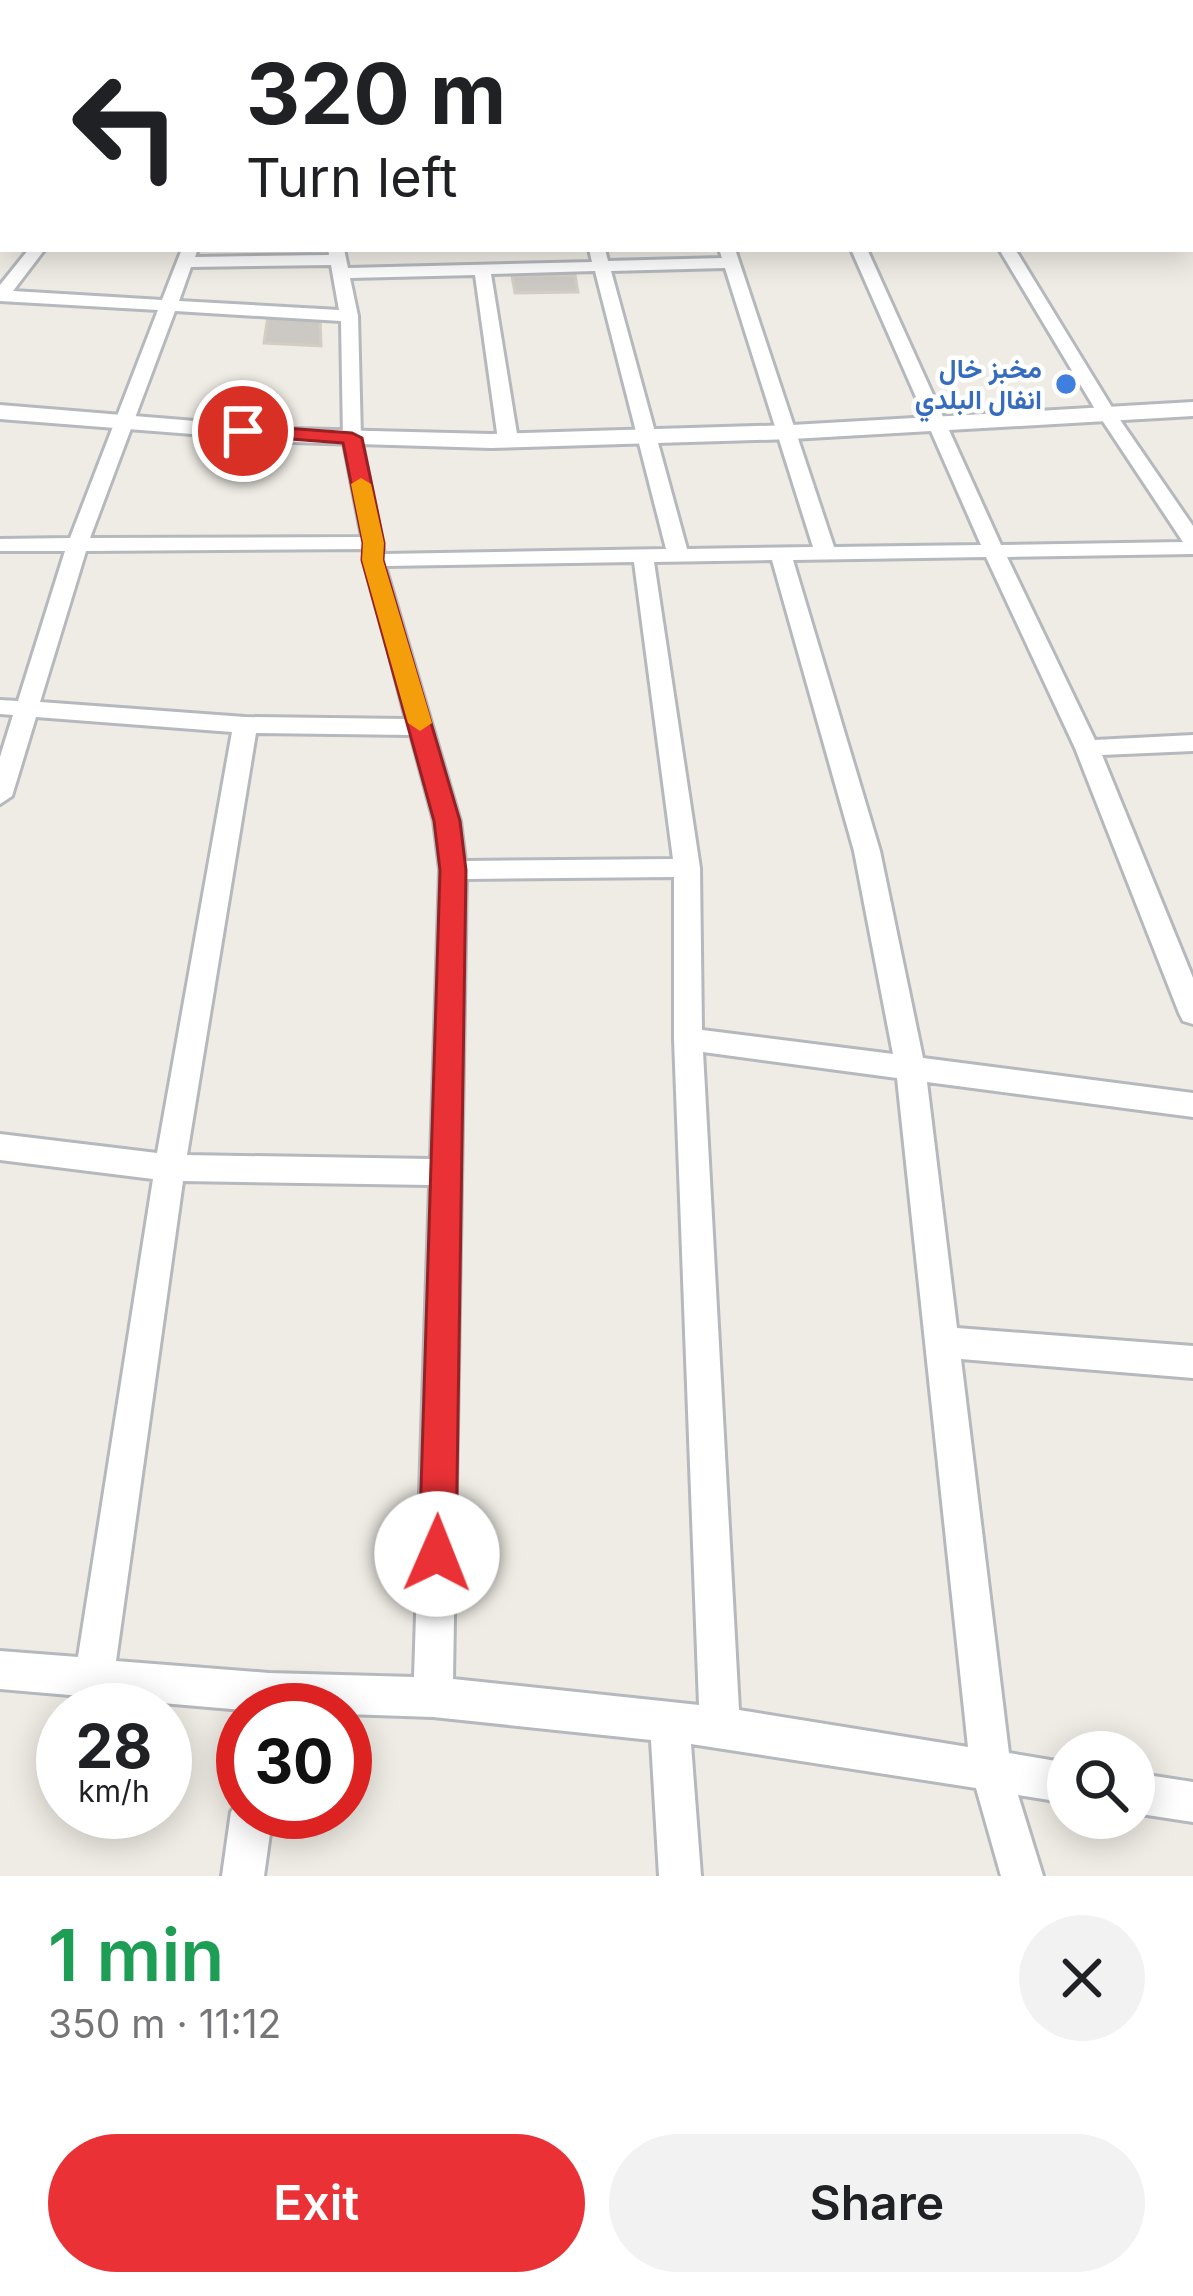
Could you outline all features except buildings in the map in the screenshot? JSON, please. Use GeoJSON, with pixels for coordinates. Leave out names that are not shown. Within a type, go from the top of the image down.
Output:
{"type":"FeatureCollection","features":[{"type":"Feature","properties":{"kind":"street"},"geometry":{"type":"LineString","coordinates":[[962,0],[975,0]]}},
{"type":"Feature","properties":{"kind":"street"},"geometry":{"type":"LineString","coordinates":[[35,252],[0,296],[349,316]]}},
{"type":"Feature","properties":{"kind":"street"},"geometry":{"type":"LineString","coordinates":[[861,252],[934,424],[1087,748],[1193,1013]]}},
{"type":"Feature","properties":{"kind":"street"},"geometry":{"type":"LineString","coordinates":[[1009,252],[1193,544]]}},
{"type":"Feature","properties":{"kind":"street"},"geometry":{"type":"LineString","coordinates":[[0,796],[13,708],[188,256],[482,270],[599,257],[730,256],[826,554]]}},
{"type":"Feature","properties":{"kind":"street"},"geometry":{"type":"LineString","coordinates":[[599,257],[678,555]]}},
{"type":"Feature","properties":{"kind":"street"},"geometry":{"type":"LineString","coordinates":[[340,261],[349,316],[352,438],[373,552],[447,821],[453,870],[434,1697]]}},
{"type":"Feature","properties":{"kind":"street"},"geometry":{"type":"LineString","coordinates":[[482,270],[508,440]]}},
{"type":"Feature","properties":{"kind":"street"},"geometry":{"type":"LineString","coordinates":[[0,412],[352,438],[508,440],[648,438],[1193,409]]}},
{"type":"Feature","properties":{"kind":"street"},"geometry":{"type":"LineString","coordinates":[[0,545],[781,555],[995,554],[1193,544]]}},
{"type":"Feature","properties":{"kind":"street"},"geometry":{"type":"LineString","coordinates":[[643,555],[687,868],[688,1039],[720,1727]]}},
{"type":"Feature","properties":{"kind":"street"},"geometry":{"type":"LineString","coordinates":[[781,555],[867,851],[910,1070],[991,1772],[1022,1876]]}},
{"type":"Feature","properties":{"kind":"street"},"geometry":{"type":"LineString","coordinates":[[13,708],[245,725],[422,728]]}},
{"type":"Feature","properties":{"kind":"street"},"geometry":{"type":"LineString","coordinates":[[94,1681],[170,1168],[245,725]]}},
{"type":"Feature","properties":{"kind":"street"},"geometry":{"type":"LineString","coordinates":[[1087,748],[1193,743]]}},
{"type":"Feature","properties":{"kind":"street"},"geometry":{"type":"LineString","coordinates":[[453,870],[687,868]]}},
{"type":"Feature","properties":{"kind":"street"},"geometry":{"type":"LineString","coordinates":[[688,1039],[1193,1105]]}},
{"type":"Feature","properties":{"kind":"street"},"geometry":{"type":"LineString","coordinates":[[0,1148],[170,1168],[448,1172]]}},
{"type":"Feature","properties":{"kind":"street"},"geometry":{"type":"LineString","coordinates":[[942,1342],[1193,1363]]}},
{"type":"Feature","properties":{"kind":"street"},"geometry":{"type":"LineString","coordinates":[[0,1670],[216,1696]]}},
{"type":"Feature","properties":{"kind":"street"},"geometry":{"type":"LineString","coordinates":[[372,1699],[434,1697],[720,1727],[1047,1781]]}},
{"type":"Feature","properties":{"kind":"street"},"geometry":{"type":"LineString","coordinates":[[670,1722],[680,1876]]}},
{"type":"Feature","properties":{"kind":"street"},"geometry":{"type":"LineString","coordinates":[[1155,1796],[1193,1802]]}},
{"type":"Feature","properties":{"kind":"street"},"geometry":{"type":"LineString","coordinates":[[243,1876],[248,1839]]}},
{"type":"Feature","properties":{"kind":"slow traffic"},"geometry":{"type":"LineString","coordinates":[[361,484],[374,543],[373,560],[420,723]]}},
{"type":"Feature","properties":{"kind":"place","name":"مخبز خال انفال البلدي"},"geometry":{"type":"Point","coordinates":[1066,384]}},
{"type":"Feature","properties":{"kind":"route"},"geometry":{"type":"LineString","coordinates":[[243,431],[352,438],[374,543],[373,560],[447,821],[453,870],[437,1554]]}}]}
